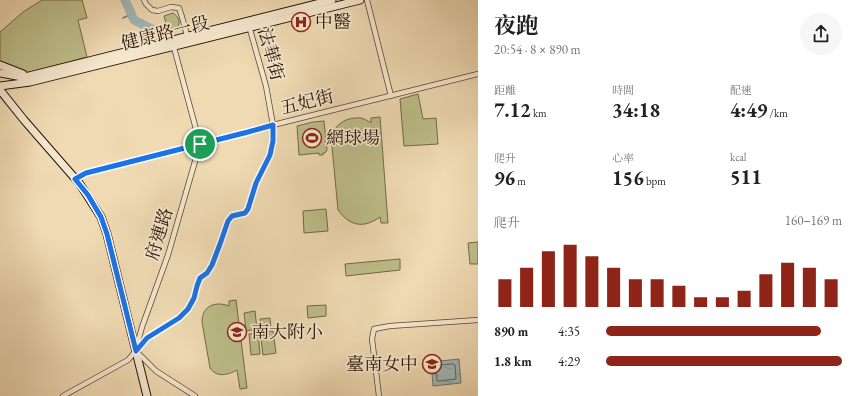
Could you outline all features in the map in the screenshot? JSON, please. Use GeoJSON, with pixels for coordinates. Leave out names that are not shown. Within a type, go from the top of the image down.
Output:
{"type":"FeatureCollection","features":[{"type":"Feature","properties":{"kind":"street"},"geometry":{"type":"LineString","coordinates":[[144,0],[152,10],[158,11],[171,7],[179,8],[188,40]]}},
{"type":"Feature","properties":{"kind":"street","name":"健康路一段"},"geometry":{"type":"LineString","coordinates":[[249,25],[332,0]]}},
{"type":"Feature","properties":{"kind":"street","name":"健康路一段"},"geometry":{"type":"LineString","coordinates":[[0,86],[30,82],[188,40],[360,0]]}},
{"type":"Feature","properties":{"kind":"street"},"geometry":{"type":"LineString","coordinates":[[367,0],[392,96]]}},
{"type":"Feature","properties":{"kind":"street","name":"法華街"},"geometry":{"type":"LineString","coordinates":[[136,351],[147,338],[179,318],[188,309],[194,298],[200,278],[207,273],[212,265],[228,221],[232,216],[245,213],[248,209],[256,183],[270,155],[273,141],[273,125],[266,86],[249,25]]}},
{"type":"Feature","properties":{"kind":"street"},"geometry":{"type":"LineString","coordinates":[[173,44],[200,144]]}},
{"type":"Feature","properties":{"kind":"street","name":"健康路一段"},"geometry":{"type":"LineString","coordinates":[[0,73],[22,77],[28,76],[173,44]]}},
{"type":"Feature","properties":{"kind":"street"},"geometry":{"type":"LineString","coordinates":[[0,65],[28,76]]}},
{"type":"Feature","properties":{"kind":"street","name":"五妃街"},"geometry":{"type":"LineString","coordinates":[[75,179],[86,173],[478,74]]}},
{"type":"Feature","properties":{"kind":"street"},"geometry":{"type":"LineString","coordinates":[[0,90],[88,195],[101,217],[107,234],[147,396]]}},
{"type":"Feature","properties":{"kind":"street","name":"府連路"},"geometry":{"type":"LineString","coordinates":[[136,351],[142,328],[168,255],[200,144]]}},
{"type":"Feature","properties":{"kind":"street"},"geometry":{"type":"LineString","coordinates":[[379,396],[372,339],[374,329],[390,326],[478,320]]}},
{"type":"Feature","properties":{"kind":"street"},"geometry":{"type":"LineString","coordinates":[[63,396],[128,360],[136,351]]}},
{"type":"Feature","properties":{"kind":"street"},"geometry":{"type":"LineString","coordinates":[[136,351],[156,371],[195,396]]}},
{"type":"Feature","properties":{"kind":"green space"},"geometry":{"type":"Polygon","coordinates":[[[42,0],[82,0],[87,18],[78,20],[87,57],[26,73],[0,63],[0,32],[23,12],[42,0]]]}},
{"type":"Feature","properties":{"kind":"green space"},"geometry":{"type":"Polygon","coordinates":[[[173,13],[178,18],[179,25],[174,30],[168,31],[164,16],[173,13]]]}},
{"type":"Feature","properties":{"kind":"green space"},"geometry":{"type":"Polygon","coordinates":[[[418,94],[423,119],[436,118],[438,144],[404,146],[400,99],[418,94]]]}},
{"type":"Feature","properties":{"kind":"green space"},"geometry":{"type":"Polygon","coordinates":[[[380,117],[388,223],[381,223],[380,217],[368,223],[357,224],[347,220],[338,210],[331,136],[340,123],[348,119],[360,118],[371,123],[371,118],[380,117]]]}},
{"type":"Feature","properties":{"kind":"green space","name":"網球場"},"geometry":{"type":"Polygon","coordinates":[[[324,121],[327,150],[325,153],[323,153],[323,155],[319,155],[319,153],[299,155],[297,126],[324,121]]]}},
{"type":"Feature","properties":{"kind":"green space"},"geometry":{"type":"Polygon","coordinates":[[[326,209],[328,231],[304,233],[303,211],[326,209]]]}},
{"type":"Feature","properties":{"kind":"green space"},"geometry":{"type":"Polygon","coordinates":[[[478,242],[478,264],[470,264],[468,243],[478,242]]]}},
{"type":"Feature","properties":{"kind":"green space"},"geometry":{"type":"Polygon","coordinates":[[[400,259],[400,270],[346,276],[345,264],[400,259]]]}},
{"type":"Feature","properties":{"kind":"green space"},"geometry":{"type":"Polygon","coordinates":[[[236,300],[247,388],[240,389],[237,370],[223,375],[216,373],[210,368],[202,322],[204,312],[207,308],[215,304],[229,306],[229,301],[236,300]]]}},
{"type":"Feature","properties":{"kind":"green space"},"geometry":{"type":"Polygon","coordinates":[[[326,305],[326,316],[308,318],[307,306],[326,305]]]}},
{"type":"Feature","properties":{"kind":"green space"},"geometry":{"type":"Polygon","coordinates":[[[255,311],[257,329],[246,331],[244,313],[255,311]]]}},
{"type":"Feature","properties":{"kind":"green space"},"geometry":{"type":"Polygon","coordinates":[[[270,318],[271,329],[261,330],[260,319],[270,318]]]}},
{"type":"Feature","properties":{"kind":"green space"},"geometry":{"type":"Polygon","coordinates":[[[273,331],[276,353],[263,355],[260,332],[273,331]]]}},
{"type":"Feature","properties":{"kind":"green space"},"geometry":{"type":"Polygon","coordinates":[[[258,333],[260,354],[251,355],[249,334],[258,333]]]}},
{"type":"Feature","properties":{"kind":"water"},"geometry":{"type":"Polygon","coordinates":[[[459,359],[461,383],[433,386],[431,362],[459,359]]]}},
{"type":"Feature","properties":{"kind":"waterway"},"geometry":{"type":"LineString","coordinates":[[125,0],[134,20],[154,30]]}},
{"type":"Feature","properties":{"kind":"waterway"},"geometry":{"type":"LineString","coordinates":[[123,18],[131,14]]}},
{"type":"Feature","properties":{"kind":"place","name":"中醫"},"geometry":{"type":"Point","coordinates":[301,22]}},
{"type":"Feature","properties":{"kind":"place","name":"網球場"},"geometry":{"type":"Point","coordinates":[312,138]}},
{"type":"Feature","properties":{"kind":"place","name":"南大附小"},"geometry":{"type":"Point","coordinates":[237,332]}},
{"type":"Feature","properties":{"kind":"place","name":"臺南女中"},"geometry":{"type":"Point","coordinates":[432,364]}},
{"type":"Feature","properties":{"kind":"route"},"geometry":{"type":"LineString","coordinates":[[273,125],[273,141],[270,155],[256,183],[248,209],[245,213],[232,216],[228,221],[212,265],[207,273],[200,278],[194,298],[188,309],[179,318],[147,338],[136,351],[116,267],[101,217],[88,195],[75,179],[86,173],[200,144],[273,125]]}}]}
